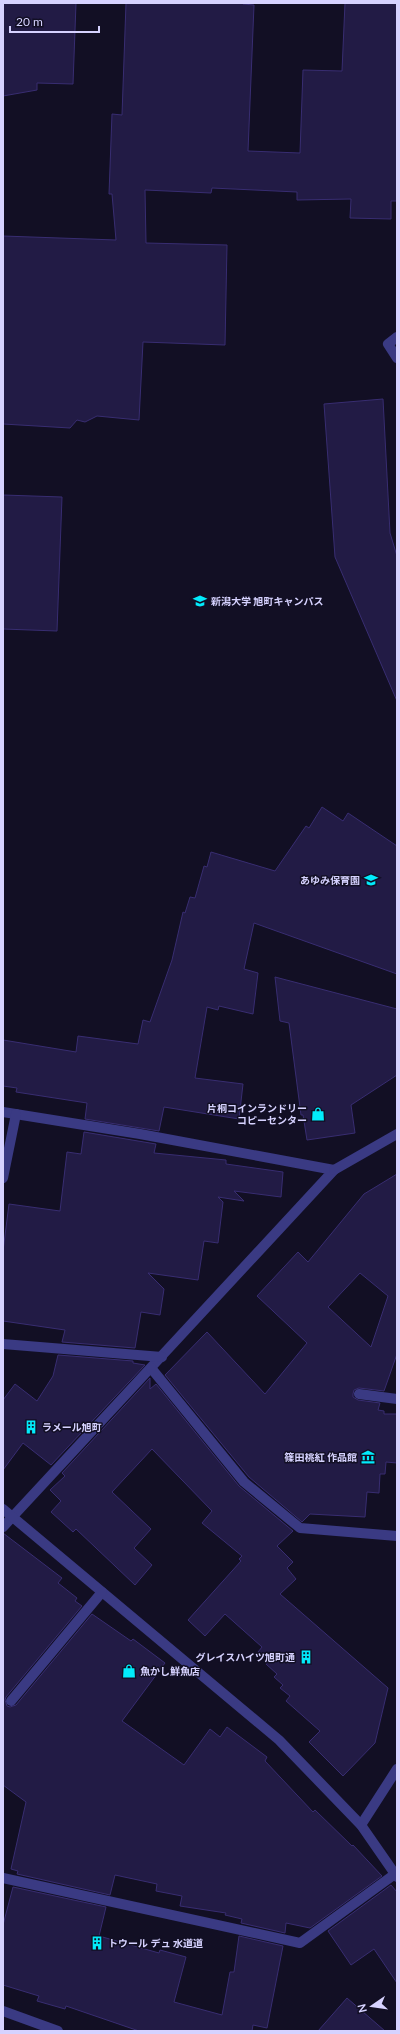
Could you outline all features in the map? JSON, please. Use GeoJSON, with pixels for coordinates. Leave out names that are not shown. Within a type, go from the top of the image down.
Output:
{"type":"FeatureCollection","features":[{"type":"Feature","properties":{"kind":"street"},"geometry":{"type":"LineString","coordinates":[[397,337],[388,344],[397,358]]}},
{"type":"Feature","properties":{"kind":"street"},"geometry":{"type":"LineString","coordinates":[[3,1112],[140,1134],[334,1170]]}},
{"type":"Feature","properties":{"kind":"street"},"geometry":{"type":"LineString","coordinates":[[3,1178],[16,1114]]}},
{"type":"Feature","properties":{"kind":"street"},"geometry":{"type":"LineString","coordinates":[[3,1527],[334,1170],[397,1134]]}},
{"type":"Feature","properties":{"kind":"street"},"geometry":{"type":"LineString","coordinates":[[3,1344],[162,1357]]}},
{"type":"Feature","properties":{"kind":"street"},"geometry":{"type":"LineString","coordinates":[[151,1368],[244,1482],[300,1528],[397,1536]]}},
{"type":"Feature","properties":{"kind":"street"},"geometry":{"type":"LineString","coordinates":[[359,1394],[397,1400]]}},
{"type":"Feature","properties":{"kind":"street"},"geometry":{"type":"LineString","coordinates":[[3,1509],[279,1740],[361,1825],[396,1876],[300,1944],[3,1878]]}},
{"type":"Feature","properties":{"kind":"street"},"geometry":{"type":"LineString","coordinates":[[11,1701],[102,1592]]}},
{"type":"Feature","properties":{"kind":"street"},"geometry":{"type":"LineString","coordinates":[[361,1825],[397,1769]]}},
{"type":"Feature","properties":{"kind":"street"},"geometry":{"type":"LineString","coordinates":[[3,2011],[58,2031]]}},
{"type":"Feature","properties":{"kind":"building"},"geometry":{"type":"Polygon","coordinates":[[[3,3],[76,3],[73,84],[37,83],[37,90],[3,96],[3,3]]]}},
{"type":"Feature","properties":{"kind":"building"},"geometry":{"type":"Polygon","coordinates":[[[126,3],[243,3],[254,5],[248,151],[300,153],[303,70],[342,71],[345,3],[397,3],[397,201],[391,201],[391,219],[350,218],[351,199],[297,200],[297,192],[212,188],[211,193],[145,190],[146,243],[227,245],[225,345],[143,342],[139,420],[97,416],[85,422],[77,420],[70,428],[3,424],[3,236],[116,240],[112,194],[109,194],[112,114],[122,115],[126,3]]]}},
{"type":"Feature","properties":{"kind":"building"},"geometry":{"type":"Polygon","coordinates":[[[383,399],[390,533],[397,556],[397,701],[335,557],[324,404],[383,399]]]}},
{"type":"Feature","properties":{"kind":"building"},"geometry":{"type":"Polygon","coordinates":[[[3,495],[62,497],[57,631],[3,629],[3,495]]]}},
{"type":"Feature","properties":{"kind":"building"},"geometry":{"type":"Polygon","coordinates":[[[322,807],[343,821],[348,813],[397,846],[397,974],[254,923],[244,969],[258,973],[253,1014],[219,1006],[218,1010],[207,1007],[195,1078],[243,1084],[239,1119],[164,1107],[159,1131],[85,1119],[87,1103],[16,1092],[17,1088],[3,1086],[3,1040],[76,1052],[78,1036],[138,1044],[143,1020],[150,1022],[172,960],[183,912],[185,913],[190,897],[195,898],[204,866],[207,867],[211,852],[275,871],[306,826],[309,828],[322,807]]]}},
{"type":"Feature","properties":{"kind":"building"},"geometry":{"type":"Polygon","coordinates":[[[275,977],[397,1009],[397,1075],[351,1105],[355,1133],[307,1140],[303,1115],[301,1115],[289,1023],[280,1021],[275,977]]]}},
{"type":"Feature","properties":{"kind":"building"},"geometry":{"type":"Polygon","coordinates":[[[84,1132],[156,1144],[154,1153],[226,1160],[226,1164],[283,1172],[281,1197],[234,1191],[244,1201],[218,1197],[223,1202],[218,1243],[204,1241],[198,1280],[148,1273],[164,1289],[160,1315],[141,1312],[135,1348],[62,1342],[65,1330],[3,1321],[3,1251],[9,1204],[60,1211],[67,1152],[81,1154],[84,1132]]]}},
{"type":"Feature","properties":{"kind":"building"},"geometry":{"type":"Polygon","coordinates":[[[397,1174],[397,1354],[384,1391],[359,1388],[354,1390],[353,1397],[358,1400],[380,1403],[378,1410],[384,1411],[384,1414],[397,1414],[397,1463],[386,1462],[385,1474],[380,1474],[379,1493],[367,1492],[365,1517],[310,1514],[302,1522],[249,1477],[165,1375],[207,1332],[265,1394],[307,1343],[257,1296],[298,1252],[308,1262],[364,1194],[397,1174]],[[360,1273],[328,1307],[371,1347],[388,1296],[360,1273]]]}},
{"type":"Feature","properties":{"kind":"building"},"geometry":{"type":"Polygon","coordinates":[[[58,1355],[133,1361],[133,1363],[145,1365],[51,1465],[23,1443],[3,1470],[3,1400],[15,1384],[37,1401],[53,1376],[58,1355]]]}},
{"type":"Feature","properties":{"kind":"building"},"geometry":{"type":"Polygon","coordinates":[[[150,1378],[150,1389],[156,1384],[239,1486],[293,1531],[277,1546],[293,1562],[287,1568],[296,1579],[280,1594],[388,1688],[375,1743],[343,1776],[309,1742],[320,1731],[286,1701],[290,1696],[280,1688],[283,1685],[274,1677],[277,1674],[266,1664],[269,1661],[258,1652],[262,1647],[225,1614],[205,1636],[188,1620],[241,1561],[239,1559],[242,1556],[202,1523],[212,1511],[152,1449],[112,1492],[151,1529],[134,1548],[152,1565],[135,1585],[76,1529],[73,1532],[51,1512],[61,1501],[50,1490],[65,1476],[62,1473],[150,1378]]]}},
{"type":"Feature","properties":{"kind":"building"},"geometry":{"type":"Polygon","coordinates":[[[3,1533],[62,1578],[58,1583],[77,1598],[75,1601],[82,1606],[6,1697],[5,1700],[7,1706],[10,1707],[16,1705],[92,1614],[131,1641],[133,1639],[165,1663],[122,1721],[184,1765],[210,1729],[220,1737],[227,1727],[267,1757],[265,1761],[313,1812],[315,1810],[352,1846],[353,1845],[382,1876],[310,1928],[286,1923],[285,1933],[241,1923],[242,1919],[225,1915],[226,1913],[180,1906],[182,1896],[156,1891],[157,1884],[115,1875],[110,1895],[17,1874],[18,1871],[11,1869],[26,1802],[3,1785],[3,1533]]]}},
{"type":"Feature","properties":{"kind":"building"},"geometry":{"type":"Polygon","coordinates":[[[391,1885],[397,1892],[397,1983],[374,1949],[351,1965],[328,1931],[391,1885]]]}},
{"type":"Feature","properties":{"kind":"building"},"geometry":{"type":"Polygon","coordinates":[[[13,1887],[106,1907],[99,1936],[159,1953],[160,1950],[186,1957],[174,2002],[222,2015],[230,1972],[234,1972],[239,1936],[283,1946],[267,2028],[253,2025],[252,2031],[139,2031],[66,2006],[65,2009],[37,2001],[39,1996],[3,1985],[3,1925],[13,1887]]]}},
{"type":"Feature","properties":{"kind":"building"},"geometry":{"type":"Polygon","coordinates":[[[347,1998],[385,2031],[318,2031],[347,1998]]]}},
{"type":"Feature","properties":{"kind":"place","name":"新潟大学 旭町キャンパス"},"geometry":{"type":"Point","coordinates":[200,601]}},
{"type":"Feature","properties":{"kind":"place","name":"あゆみ保育園"},"geometry":{"type":"Point","coordinates":[371,880]}},
{"type":"Feature","properties":{"kind":"place","name":"片桐コインランドリー コピーセンター"},"geometry":{"type":"Point","coordinates":[318,1114]}},
{"type":"Feature","properties":{"kind":"place","name":"ラメール旭町"},"geometry":{"type":"Point","coordinates":[31,1427]}},
{"type":"Feature","properties":{"kind":"place","name":"篠田桃紅 作品館"},"geometry":{"type":"Point","coordinates":[368,1457]}},
{"type":"Feature","properties":{"kind":"place","name":"グレイスハイツ旭町通"},"geometry":{"type":"Point","coordinates":[306,1657]}},
{"type":"Feature","properties":{"kind":"place","name":"魚かし鮮魚店"},"geometry":{"type":"Point","coordinates":[129,1671]}},
{"type":"Feature","properties":{"kind":"place","name":"トウール デュ 水道道"},"geometry":{"type":"Point","coordinates":[97,1943]}}]}
